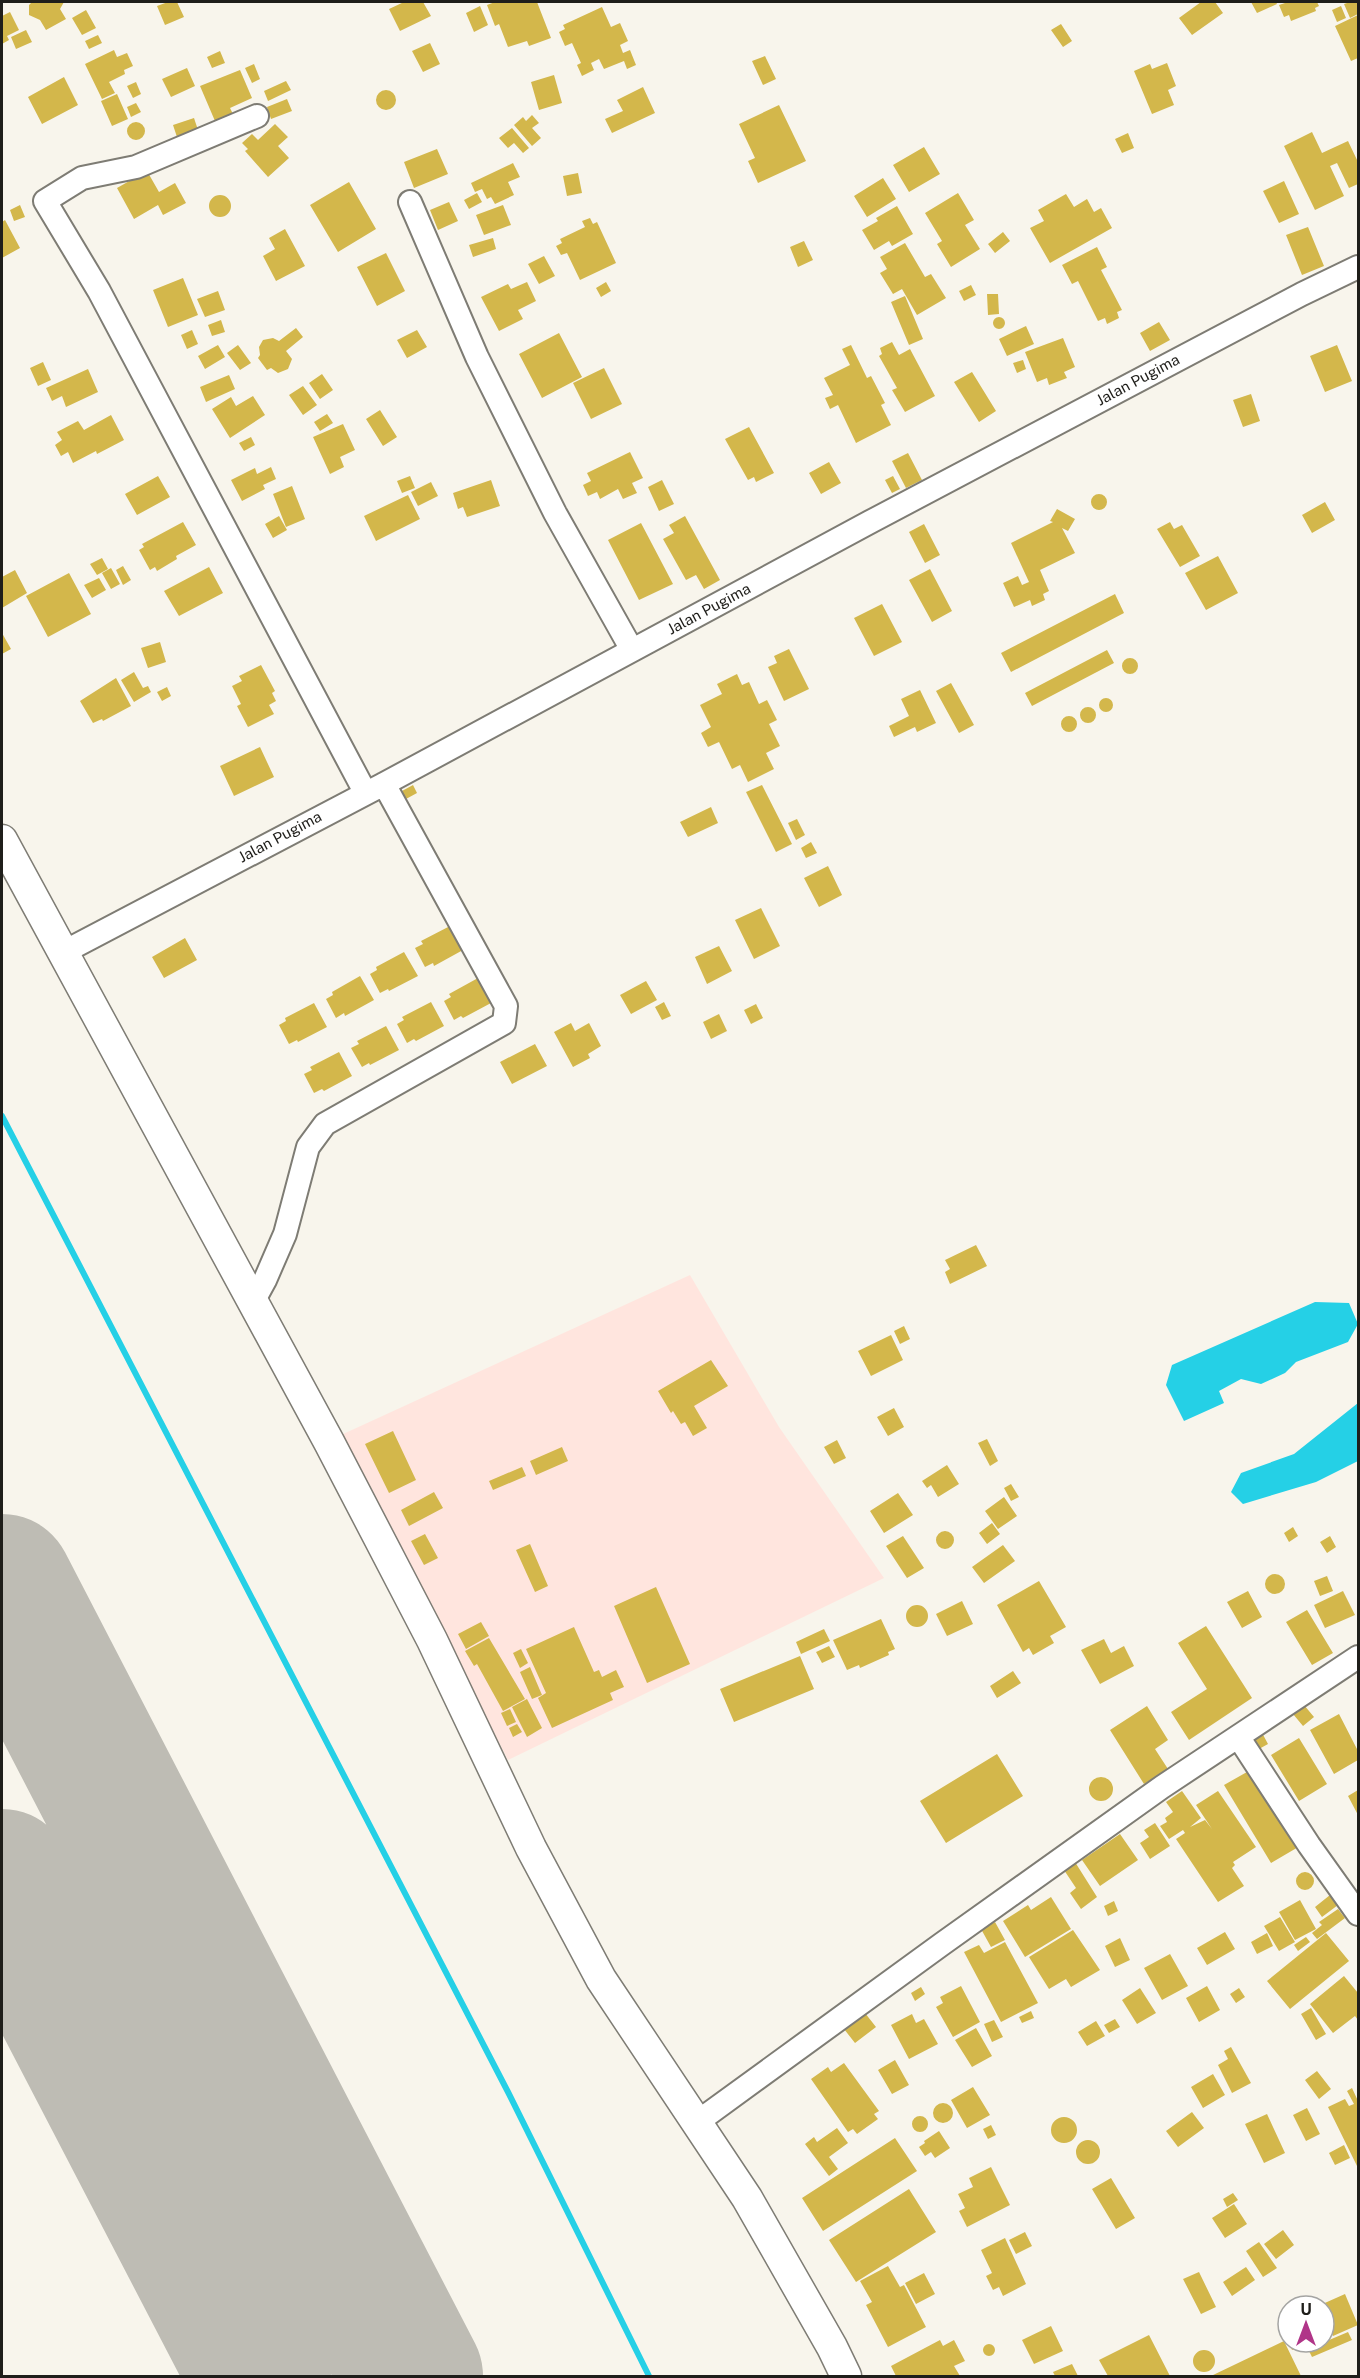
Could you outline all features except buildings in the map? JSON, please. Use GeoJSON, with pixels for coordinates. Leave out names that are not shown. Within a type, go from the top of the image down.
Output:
{"type":"FeatureCollection","features":[{"type":"Feature","properties":{"kind":"main road"},"geometry":{"type":"LineString","coordinates":[[2,840],[253,1302],[432,1640],[531,1848],[601,1979],[747,2198],[832,2347],[846,2376]]}},
{"type":"Feature","properties":{"kind":"street"},"geometry":{"type":"LineString","coordinates":[[253,1302],[285,1234],[309,1147],[325,1124],[504,1023],[506,1006],[374,788],[99,291],[45,201],[82,178],[136,167],[257,116]]}},
{"type":"Feature","properties":{"kind":"street"},"geometry":{"type":"LineString","coordinates":[[410,201],[482,367],[555,513],[632,650]]}},
{"type":"Feature","properties":{"kind":"street","name":"Jalan Pugima"},"geometry":{"type":"LineString","coordinates":[[62,952],[1271,310],[1359,267]]}},
{"type":"Feature","properties":{"kind":"street"},"geometry":{"type":"LineString","coordinates":[[696,2123],[1162,1787],[1359,1657]]}},
{"type":"Feature","properties":{"kind":"street"},"geometry":{"type":"LineString","coordinates":[[1239,1738],[1309,1845],[1359,1914]]}},
{"type":"Feature","properties":{"kind":"shaded area"},"geometry":{"type":"Polygon","coordinates":[[[690,1275],[779,1427],[884,1578],[508,1760],[341,1435],[690,1275]]]}},
{"type":"Feature","properties":{"kind":"water"},"geometry":{"type":"Polygon","coordinates":[[[1315,1302],[1349,1303],[1358,1324],[1348,1342],[1296,1362],[1285,1373],[1261,1384],[1241,1379],[1219,1391],[1224,1403],[1184,1421],[1166,1385],[1172,1365],[1315,1302]]]}},
{"type":"Feature","properties":{"kind":"water"},"geometry":{"type":"Polygon","coordinates":[[[1358,1403],[1358,1461],[1316,1482],[1243,1504],[1231,1492],[1241,1473],[1294,1454],[1358,1403]]]}},
{"type":"Feature","properties":{"kind":"waterway"},"geometry":{"type":"LineString","coordinates":[[2,1116],[508,2092],[649,2376]]}},
{"type":"Feature","properties":{"kind":"runway"},"geometry":{"type":"LineString","coordinates":[[2,1585],[412,2376]]}},
{"type":"Feature","properties":{"kind":"runway"},"geometry":{"type":"LineString","coordinates":[[2,1880],[260,2376]]}}]}
